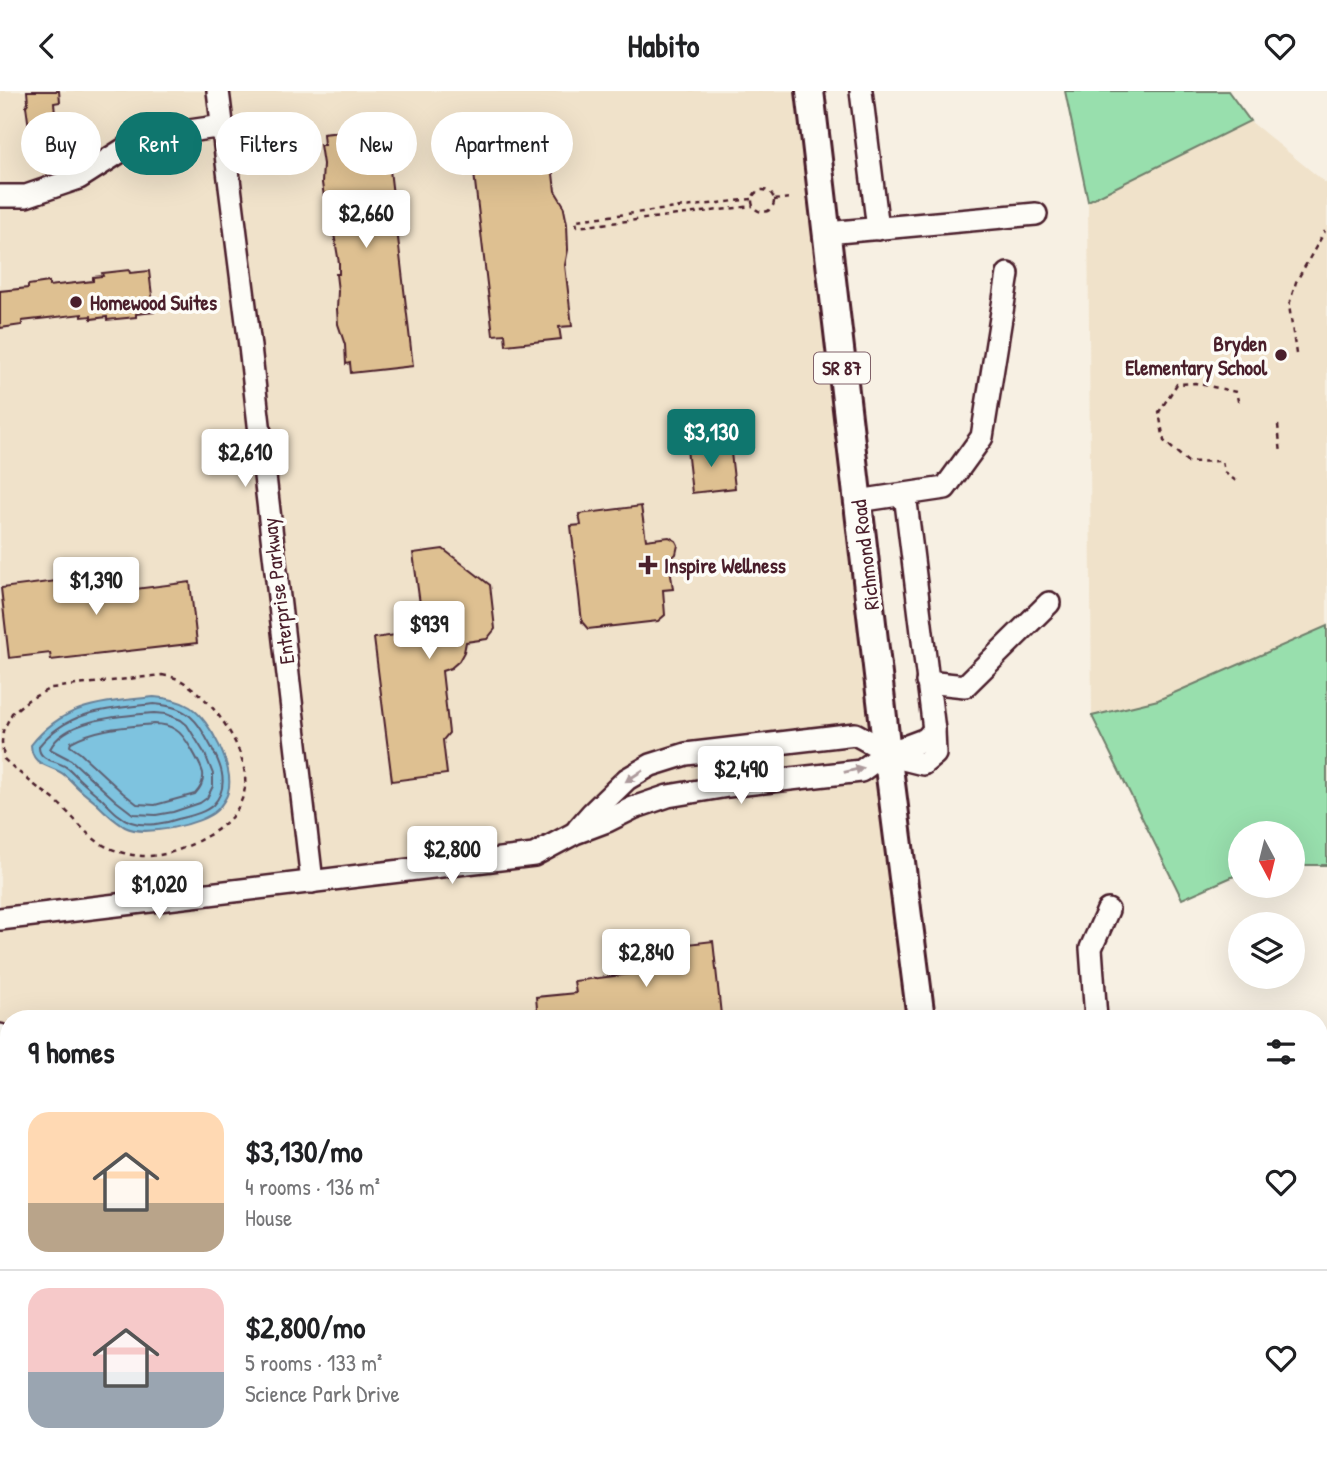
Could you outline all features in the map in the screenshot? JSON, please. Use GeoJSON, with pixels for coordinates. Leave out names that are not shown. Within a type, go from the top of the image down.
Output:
{"type":"FeatureCollection","features":[{"type":"Feature","properties":{"kind":"main road","name":"Richmond Road"},"geometry":{"type":"LineString","coordinates":[[810,91],[919,1010]]}},
{"type":"Feature","properties":{"kind":"street","name":"Enterprise Parkway"},"geometry":{"type":"LineString","coordinates":[[218,91],[221,112]]}},
{"type":"Feature","properties":{"kind":"street"},"geometry":{"type":"LineString","coordinates":[[861,91],[878,229]]}},
{"type":"Feature","properties":{"kind":"street"},"geometry":{"type":"LineString","coordinates":[[0,195],[26,196],[79,178],[126,148],[162,135],[216,127]]}},
{"type":"Feature","properties":{"kind":"street","name":"Enterprise Parkway"},"geometry":{"type":"LineString","coordinates":[[229,175],[312,882]]}},
{"type":"Feature","properties":{"kind":"street"},"geometry":{"type":"LineString","coordinates":[[827,233],[1036,214]]}},
{"type":"Feature","properties":{"kind":"street"},"geometry":{"type":"LineString","coordinates":[[858,501],[944,488],[982,437],[1008,274]]}},
{"type":"Feature","properties":{"kind":"street"},"geometry":{"type":"LineString","coordinates":[[575,833],[627,779],[651,765],[685,754],[855,734],[913,762],[923,764],[935,754],[905,494]]}},
{"type":"Feature","properties":{"kind":"street"},"geometry":{"type":"LineString","coordinates":[[928,682],[965,687],[1049,603]]}},
{"type":"Feature","properties":{"kind":"street"},"geometry":{"type":"LineString","coordinates":[[0,919],[534,855],[575,833],[668,796],[727,786],[860,771],[887,751]]}},
{"type":"Feature","properties":{"kind":"street"},"geometry":{"type":"LineString","coordinates":[[1095,1010],[1091,949],[1108,910]]}},
{"type":"Feature","properties":{"kind":"path"},"geometry":{"type":"LineString","coordinates":[[762,190],[769,193],[774,200],[768,211],[758,211],[753,206],[752,199],[762,190]]}},
{"type":"Feature","properties":{"kind":"path"},"geometry":{"type":"LineString","coordinates":[[774,200],[790,198]]}},
{"type":"Feature","properties":{"kind":"path"},"geometry":{"type":"LineString","coordinates":[[752,199],[576,220],[577,227],[753,206]]}},
{"type":"Feature","properties":{"kind":"path"},"geometry":{"type":"LineString","coordinates":[[1296,354],[1289,305],[1296,282],[1325,231]]}},
{"type":"Feature","properties":{"kind":"path"},"geometry":{"type":"LineString","coordinates":[[1236,481],[1224,472],[1222,461],[1188,462],[1164,441],[1159,412],[1177,384],[1195,383],[1236,392],[1239,405]]}},
{"type":"Feature","properties":{"kind":"path"},"geometry":{"type":"LineString","coordinates":[[1278,425],[1281,454]]}},
{"type":"Feature","properties":{"kind":"path"},"geometry":{"type":"LineString","coordinates":[[162,675],[176,678],[200,695],[218,713],[239,750],[244,791],[237,811],[223,826],[185,849],[150,856],[126,854],[104,845],[90,835],[57,801],[4,759],[3,731],[12,713],[28,699],[51,688],[162,675]]}},
{"type":"Feature","properties":{"kind":"shaded area"},"geometry":{"type":"Polygon","coordinates":[[[0,91],[810,91],[919,1010],[0,1010],[0,91]]]}},
{"type":"Feature","properties":{"kind":"shaded area"},"geometry":{"type":"Polygon","coordinates":[[[1250,121],[1327,184],[1327,865],[1306,865],[1306,821],[1281,821],[1158,700],[1092,716],[1088,201],[1250,121]]]}},
{"type":"Feature","properties":{"kind":"green space"},"geometry":{"type":"Polygon","coordinates":[[[1065,91],[1228,91],[1250,121],[1088,201],[1065,91]]]}},
{"type":"Feature","properties":{"kind":"green space"},"geometry":{"type":"Polygon","coordinates":[[[1327,626],[1327,865],[1306,865],[1306,821],[1228,821],[1228,879],[1182,899],[1092,716],[1158,700],[1327,626]]]}},
{"type":"Feature","properties":{"kind":"water"},"geometry":{"type":"Polygon","coordinates":[[[154,697],[173,700],[198,713],[213,733],[224,758],[228,770],[228,792],[217,810],[199,820],[159,830],[134,830],[113,819],[60,772],[40,763],[34,757],[31,745],[57,720],[71,712],[102,703],[154,697]]]}},
{"type":"Feature","properties":{"kind":"building"},"geometry":{"type":"Polygon","coordinates":[[[27,91],[59,91],[60,102],[54,103],[55,112],[27,112],[27,91]]]}},
{"type":"Feature","properties":{"kind":"building"},"geometry":{"type":"Polygon","coordinates":[[[336,133],[336,175],[391,175],[413,366],[351,373],[350,363],[346,364],[345,345],[338,324],[336,274],[339,274],[339,263],[322,183],[323,134],[336,133]]]}},
{"type":"Feature","properties":{"kind":"building"},"geometry":{"type":"Polygon","coordinates":[[[474,175],[553,175],[555,191],[563,204],[567,224],[568,250],[565,265],[572,326],[559,327],[561,339],[506,345],[505,334],[493,335],[474,175]]]}},
{"type":"Feature","properties":{"kind":"building","name":"Homewood Suites"},"geometry":{"type":"Polygon","coordinates":[[[129,270],[130,273],[149,271],[154,312],[107,320],[107,317],[82,317],[82,314],[22,321],[22,325],[0,328],[0,291],[28,288],[28,285],[49,282],[49,286],[93,281],[93,277],[103,276],[102,273],[129,270]]]}},
{"type":"Feature","properties":{"kind":"building"},"geometry":{"type":"Polygon","coordinates":[[[730,444],[735,488],[692,493],[687,449],[730,444]]]}},
{"type":"Feature","properties":{"kind":"building"},"geometry":{"type":"Polygon","coordinates":[[[641,506],[646,540],[669,537],[678,545],[676,554],[669,560],[673,589],[663,590],[665,615],[658,621],[588,629],[582,622],[571,526],[581,525],[579,514],[641,506]]]}},
{"type":"Feature","properties":{"kind":"building"},"geometry":{"type":"Polygon","coordinates":[[[443,549],[490,585],[495,629],[487,639],[466,642],[459,661],[442,671],[449,733],[443,740],[447,774],[392,781],[374,638],[396,635],[396,624],[401,615],[420,604],[413,553],[443,549]]]}},
{"type":"Feature","properties":{"kind":"building"},"geometry":{"type":"Polygon","coordinates":[[[119,573],[120,581],[127,580],[128,590],[190,582],[197,643],[51,660],[50,653],[9,658],[1,588],[119,573]]]}},
{"type":"Feature","properties":{"kind":"building"},"geometry":{"type":"Polygon","coordinates":[[[713,941],[720,1010],[537,1010],[536,997],[576,993],[574,981],[639,973],[636,950],[713,941]]]}},
{"type":"Feature","properties":{"kind":"place","name":"Homewood Suites"},"geometry":{"type":"Point","coordinates":[76,302]}},
{"type":"Feature","properties":{"kind":"place","name":"Bryden Elementary School"},"geometry":{"type":"Point","coordinates":[1281,355]}},
{"type":"Feature","properties":{"kind":"place","name":"Inspire Wellness"},"geometry":{"type":"Point","coordinates":[648,565]}}]}
